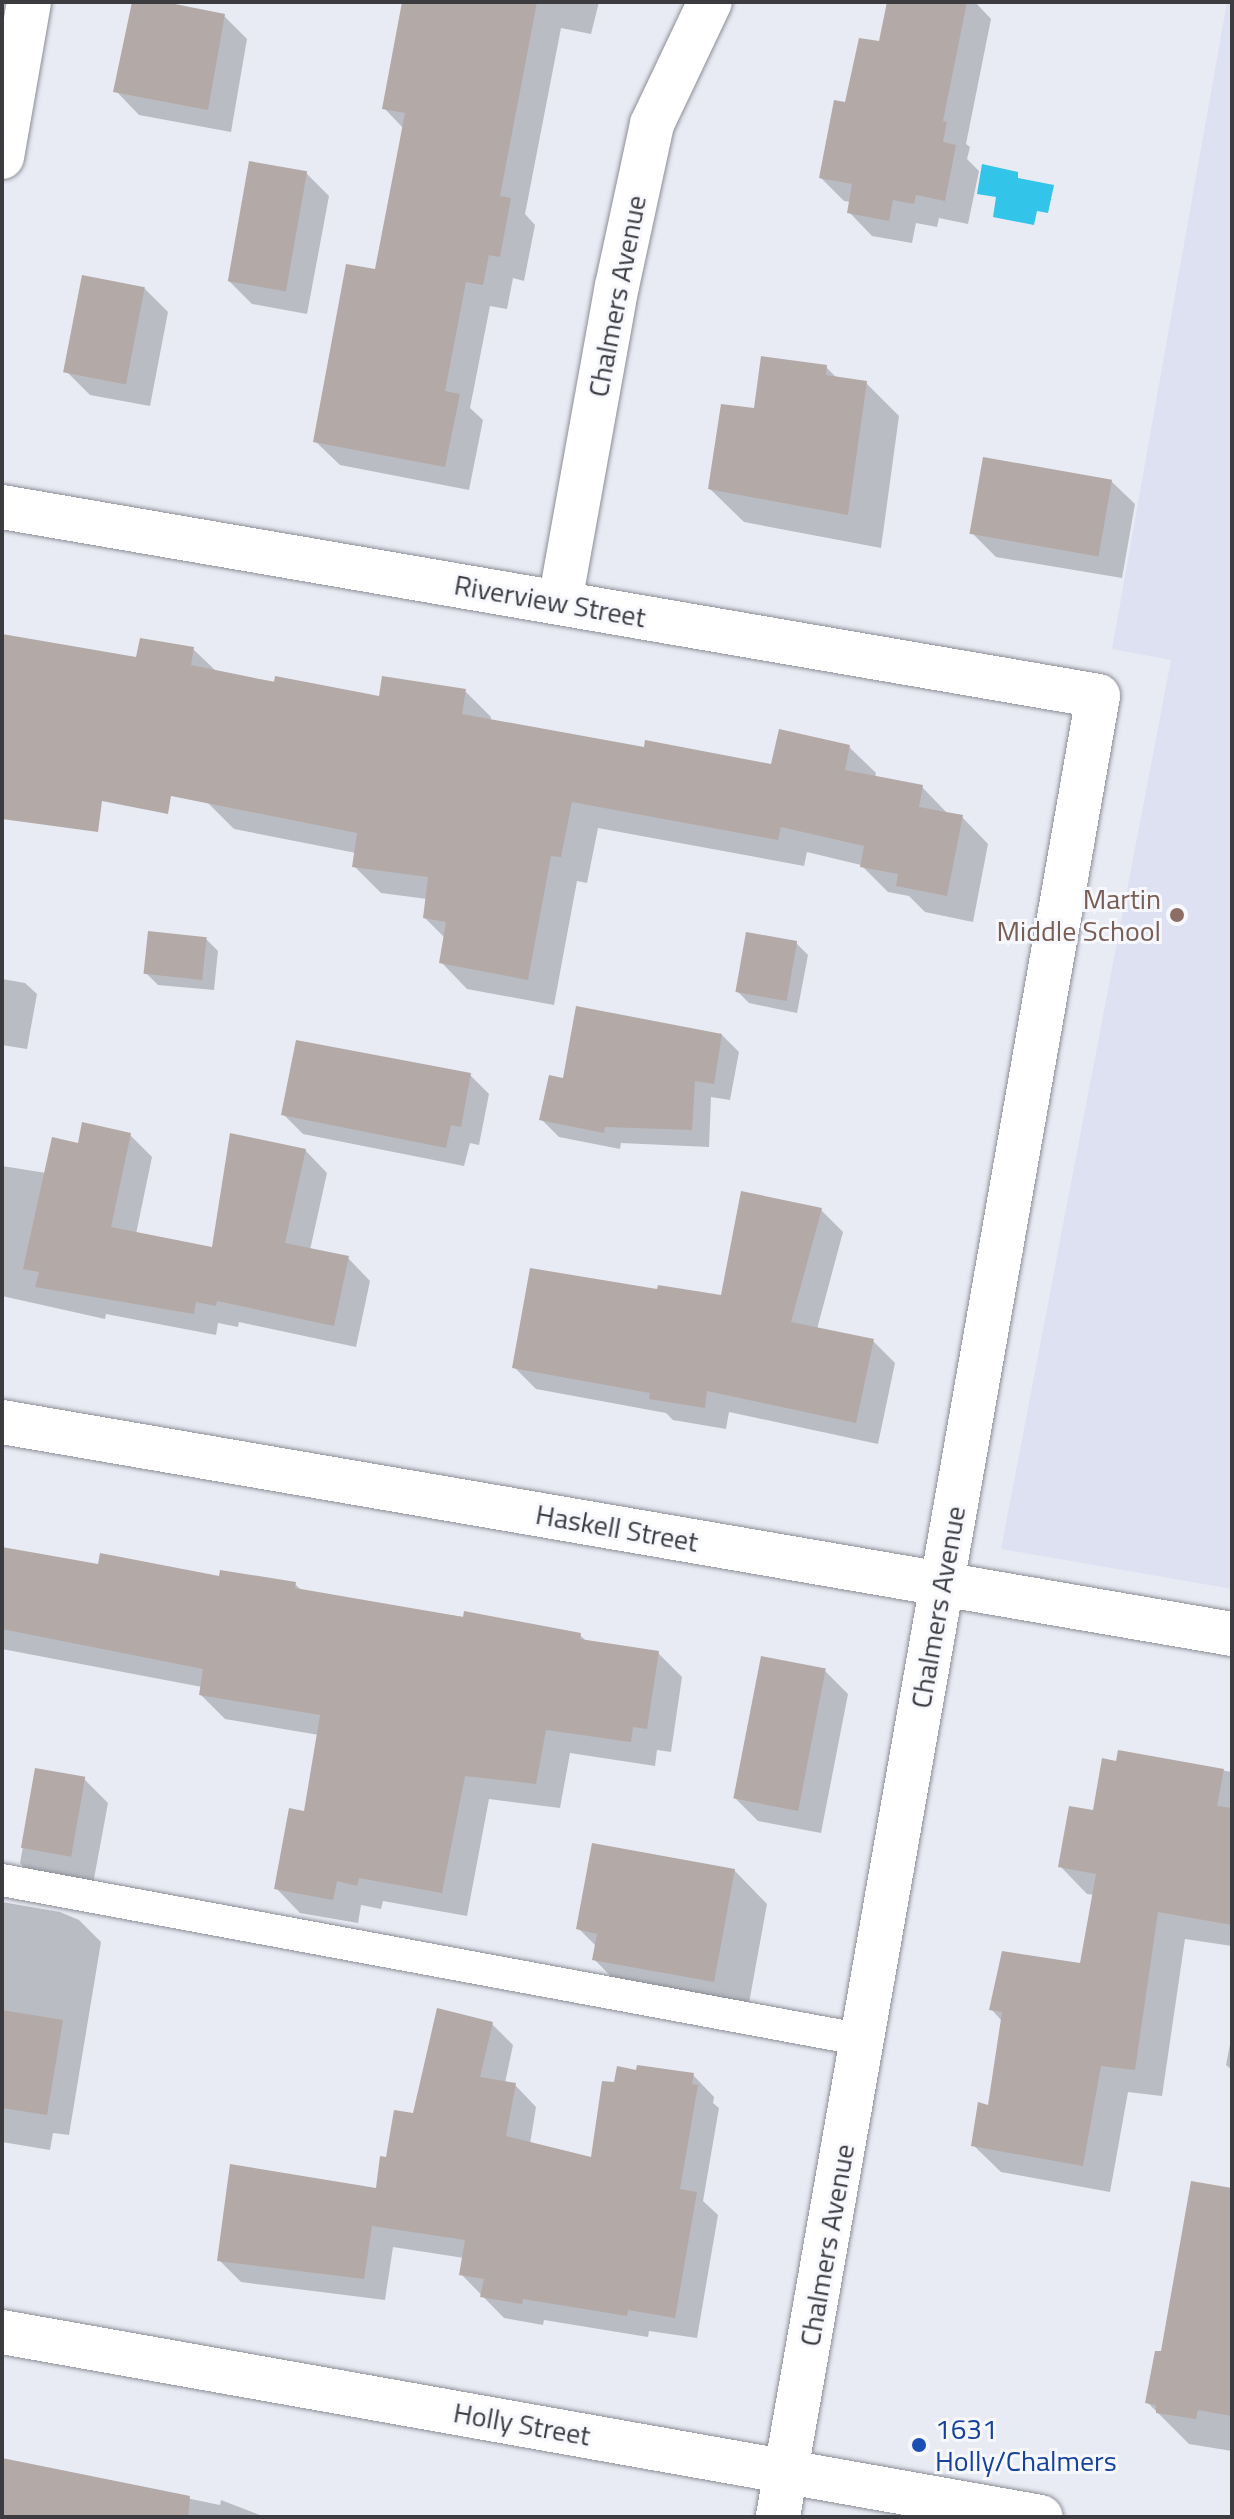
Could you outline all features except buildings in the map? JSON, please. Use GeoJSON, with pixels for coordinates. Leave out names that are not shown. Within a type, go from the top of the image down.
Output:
{"type":"FeatureCollection","features":[{"type":"Feature","properties":{"kind":"street"},"geometry":{"type":"LineString","coordinates":[[2,157],[29,2]]}},
{"type":"Feature","properties":{"kind":"street","name":"Chalmers Avenue"},"geometry":{"type":"LineString","coordinates":[[560,602],[617,286],[652,124],[710,2]]}},
{"type":"Feature","properties":{"kind":"street","name":"Riverview Street"},"geometry":{"type":"LineString","coordinates":[[2,507],[1098,696]]}},
{"type":"Feature","properties":{"kind":"street","name":"Chalmers Avenue"},"geometry":{"type":"LineString","coordinates":[[778,2517],[1098,696]]}},
{"type":"Feature","properties":{"kind":"street","name":"Haskell Street"},"geometry":{"type":"LineString","coordinates":[[2,1422],[1232,1634]]}},
{"type":"Feature","properties":{"kind":"street","name":"Holly Street"},"geometry":{"type":"LineString","coordinates":[[2,2332],[1041,2517]]}},
{"type":"Feature","properties":{"kind":"lane"},"geometry":{"type":"LineString","coordinates":[[2,1880],[864,2040]]}},
{"type":"Feature","properties":{"kind":"shaded area","name":"Martin Middle School"},"geometry":{"type":"Polygon","coordinates":[[[1227,2],[1232,2],[1232,1589],[1001,1549],[1171,660],[1112,649],[1227,2]]]}},
{"type":"Feature","properties":{"kind":"water"},"geometry":{"type":"Polygon","coordinates":[[[982,164],[1018,172],[1018,178],[1054,185],[1048,213],[1037,211],[1034,225],[993,217],[996,197],[977,194],[982,164]]]}},
{"type":"Feature","properties":{"kind":"place","name":"Martin Middle School"},"geometry":{"type":"Point","coordinates":[1177,915]}},
{"type":"Feature","properties":{"kind":"place","name":"1631 Holly/Chalmers"},"geometry":{"type":"Point","coordinates":[919,2445]}}]}
